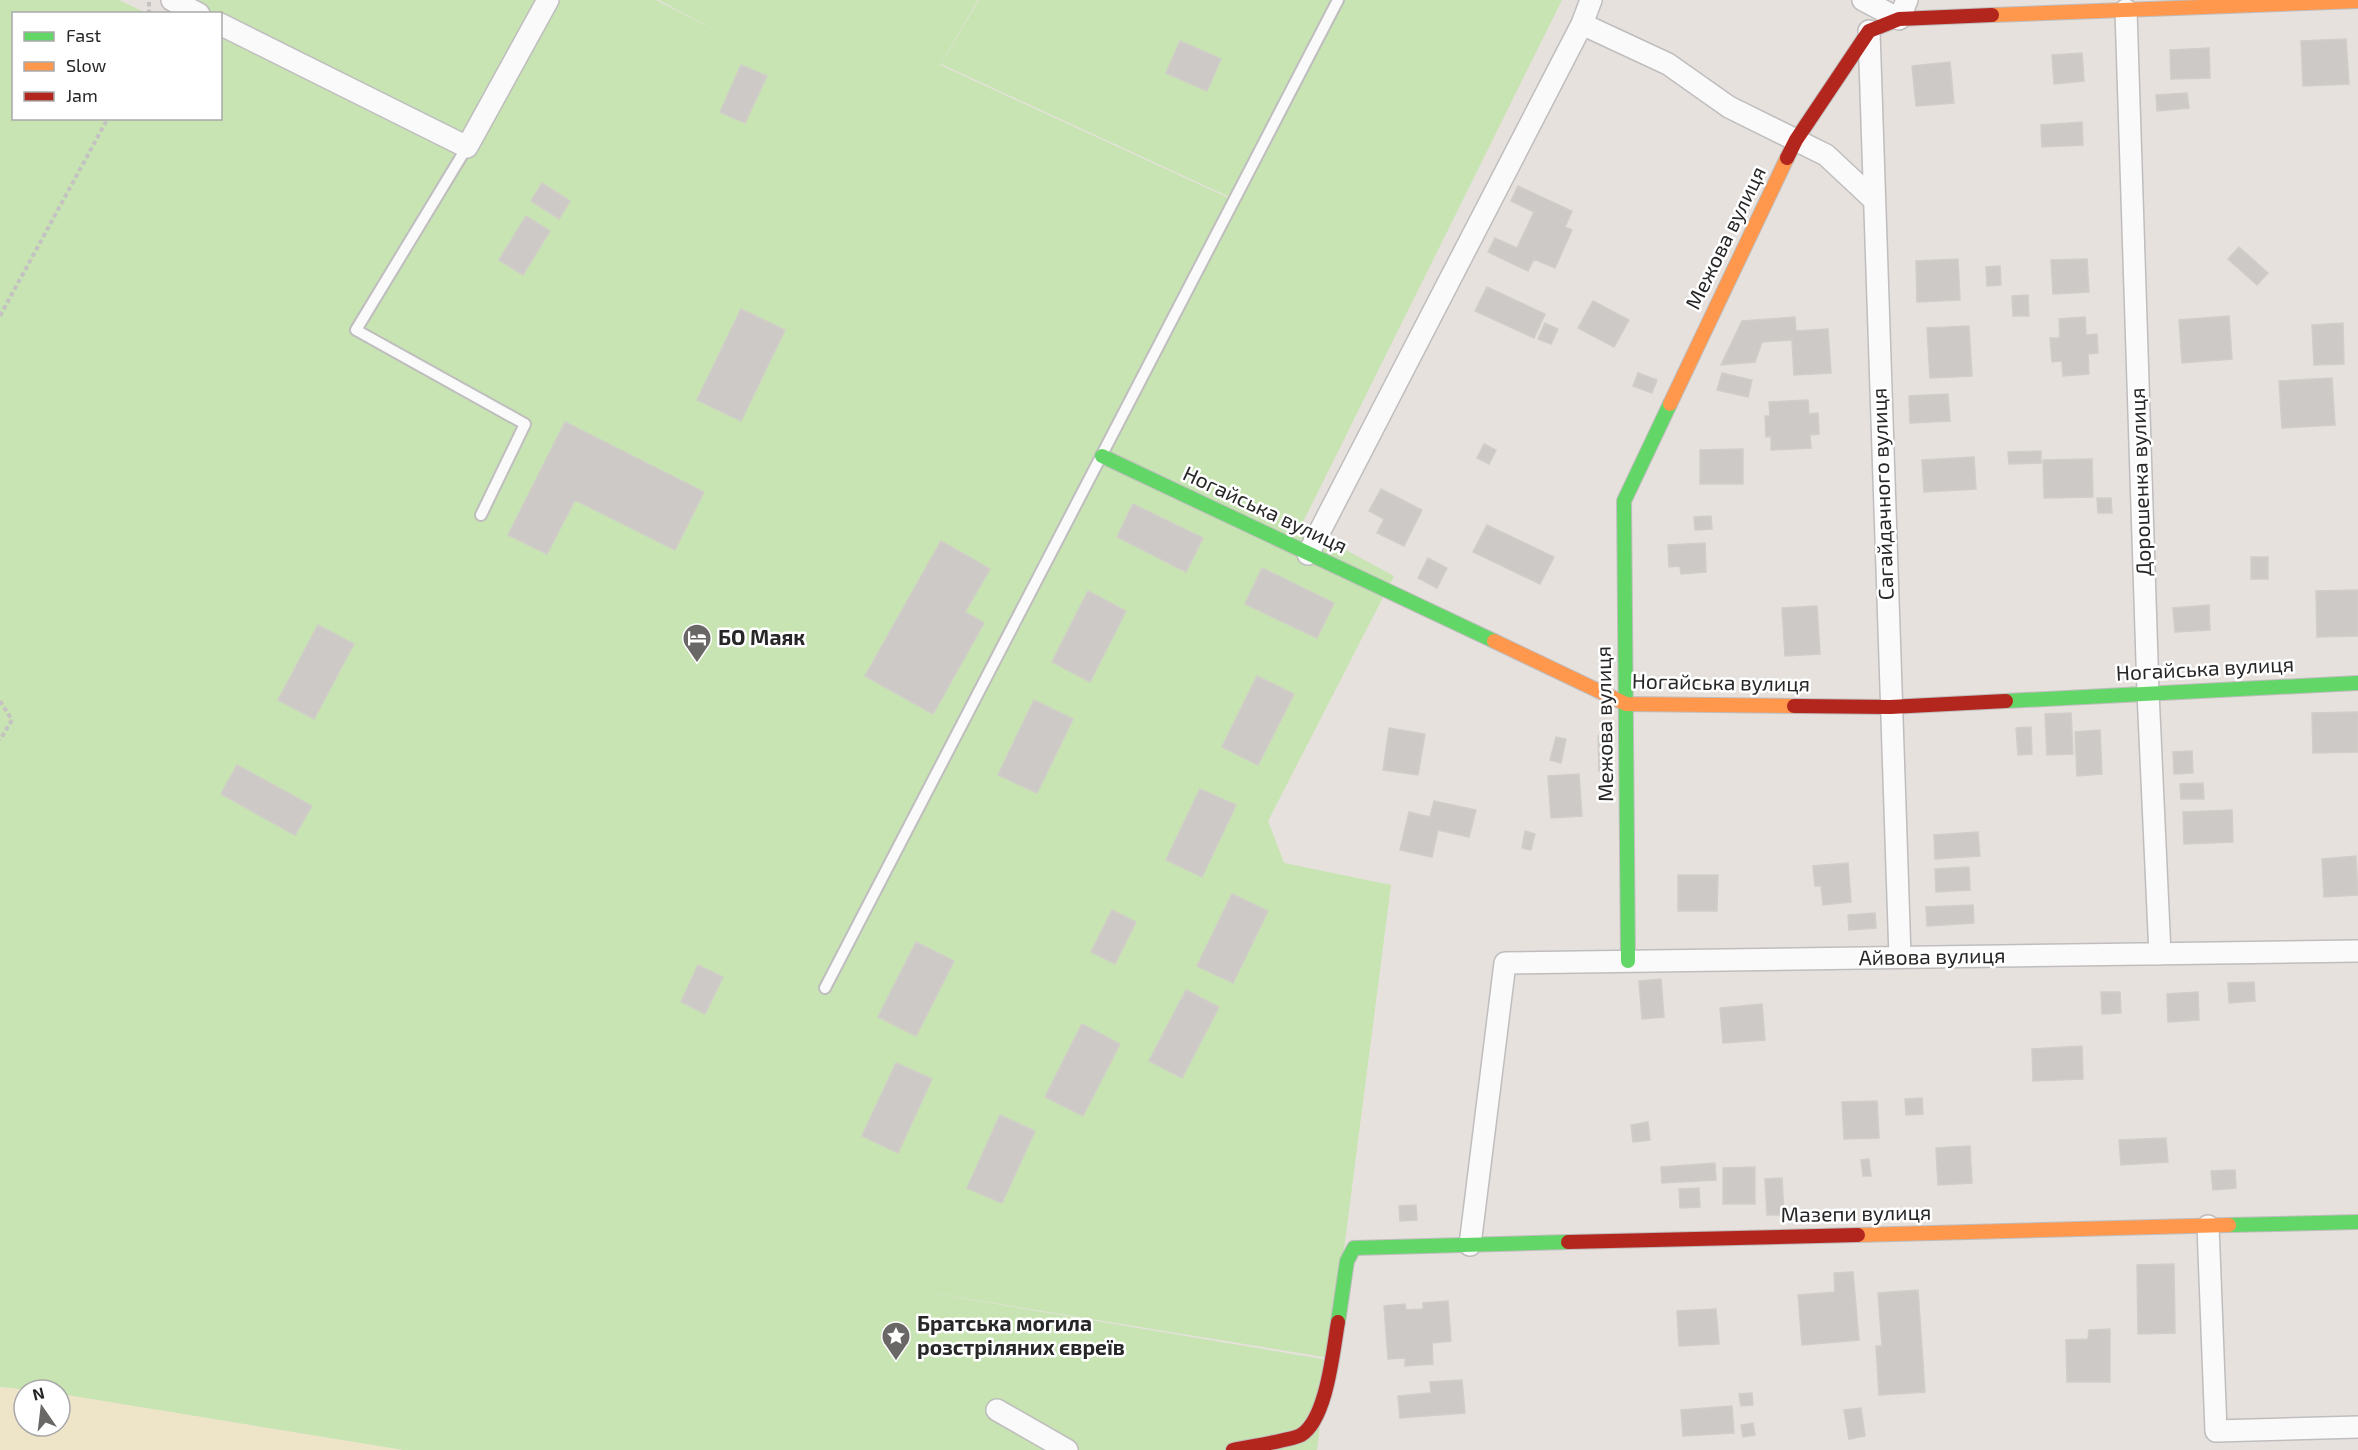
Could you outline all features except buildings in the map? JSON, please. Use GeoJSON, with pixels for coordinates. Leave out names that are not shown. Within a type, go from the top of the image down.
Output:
{"type":"FeatureCollection","features":[{"type":"Feature","properties":{"kind":"street"},"geometry":{"type":"LineString","coordinates":[[172,0],[195,12]]}},
{"type":"Feature","properties":{"kind":"street"},"geometry":{"type":"LineString","coordinates":[[222,25],[466,147],[548,0]]}},
{"type":"Feature","properties":{"kind":"street"},"geometry":{"type":"LineString","coordinates":[[1308,554],[1581,24],[1591,0]]}},
{"type":"Feature","properties":{"kind":"street"},"geometry":{"type":"LineString","coordinates":[[1863,0],[1903,10],[2126,10],[2180,4],[2358,1]]}},
{"type":"Feature","properties":{"kind":"street"},"geometry":{"type":"LineString","coordinates":[[1869,31],[1903,10]]}},
{"type":"Feature","properties":{"kind":"street","name":"Дорошенка вулиця"},"geometry":{"type":"LineString","coordinates":[[2126,10],[2148,692],[2160,954]]}},
{"type":"Feature","properties":{"kind":"street"},"geometry":{"type":"LineString","coordinates":[[1581,24],[1668,63],[1730,107],[1826,155],[1873,200]]}},
{"type":"Feature","properties":{"kind":"street","name":"Межова вулиця"},"geometry":{"type":"LineString","coordinates":[[1628,962],[1624,501],[1796,140],[1869,31]]}},
{"type":"Feature","properties":{"kind":"street","name":"Сагайдачного вулиця"},"geometry":{"type":"LineString","coordinates":[[1869,31],[1899,957]]}},
{"type":"Feature","properties":{"kind":"street","name":"Ногайська вулиця"},"geometry":{"type":"LineString","coordinates":[[1102,456],[1626,704],[1890,707],[2358,683]]}},
{"type":"Feature","properties":{"kind":"street","name":"Айвова вулиця"},"geometry":{"type":"LineString","coordinates":[[1470,1245],[1505,963],[2358,951]]}},
{"type":"Feature","properties":{"kind":"street","name":"Мазепи вулиця"},"geometry":{"type":"LineString","coordinates":[[1233,1450],[1301,1436],[1317,1418],[1331,1363],[1347,1261],[1354,1248],[2358,1222]]}},
{"type":"Feature","properties":{"kind":"street"},"geometry":{"type":"LineString","coordinates":[[2208,1226],[2216,1431],[2358,1427]]}},
{"type":"Feature","properties":{"kind":"street"},"geometry":{"type":"LineString","coordinates":[[997,1410],[1067,1450]]}},
{"type":"Feature","properties":{"kind":"lane"},"geometry":{"type":"LineString","coordinates":[[825,988],[1338,0]]}},
{"type":"Feature","properties":{"kind":"lane"},"geometry":{"type":"LineString","coordinates":[[466,147],[356,330],[525,424],[481,515]]}},
{"type":"Feature","properties":{"kind":"path"},"geometry":{"type":"LineString","coordinates":[[0,316],[107,120]]}},
{"type":"Feature","properties":{"kind":"path"},"geometry":{"type":"LineString","coordinates":[[0,701],[12,720],[0,741]]}},
{"type":"Feature","properties":{"kind":"green space","name":"БО Маяк"},"geometry":{"type":"Polygon","coordinates":[[[0,0],[119,0],[144,12],[12,12],[12,120],[222,120],[222,12],[190,12],[196,0],[656,0],[722,34],[659,0],[978,0],[940,65],[1236,200],[941,64],[979,0],[1562,0],[1301,526],[1394,576],[1268,821],[1284,863],[1391,885],[1330,1358],[895,1287],[1328,1360],[1317,1450],[403,1450],[72,1396],[72,1378],[12,1378],[12,1388],[0,1387],[0,0]]]}},
{"type":"Feature","properties":{"kind":"sand"},"geometry":{"type":"Polygon","coordinates":[[[0,1387],[12,1388],[12,1438],[72,1438],[72,1396],[403,1450],[0,1450],[0,1387]]]}},
{"type":"Feature","properties":{"kind":"traffic: fast"},"geometry":{"type":"LineString","coordinates":[[1628,961],[1624,501],[1670,404]]}},
{"type":"Feature","properties":{"kind":"traffic: fast"},"geometry":{"type":"LineString","coordinates":[[1102,456],[1494,641]]}},
{"type":"Feature","properties":{"kind":"traffic: fast"},"geometry":{"type":"LineString","coordinates":[[2006,701],[2358,683]]}},
{"type":"Feature","properties":{"kind":"traffic: fast"},"geometry":{"type":"LineString","coordinates":[[2229,1225],[2358,1222]]}},
{"type":"Feature","properties":{"kind":"traffic: fast"},"geometry":{"type":"LineString","coordinates":[[1338,1322],[1347,1261],[1354,1248],[1568,1242]]}},
{"type":"Feature","properties":{"kind":"traffic: slow"},"geometry":{"type":"LineString","coordinates":[[1992,15],[2358,1]]}},
{"type":"Feature","properties":{"kind":"traffic: slow"},"geometry":{"type":"LineString","coordinates":[[1670,404],[1787,158]]}},
{"type":"Feature","properties":{"kind":"traffic: slow"},"geometry":{"type":"LineString","coordinates":[[1494,641],[1626,704],[1794,706]]}},
{"type":"Feature","properties":{"kind":"traffic: slow"},"geometry":{"type":"LineString","coordinates":[[1858,1235],[2229,1225]]}},
{"type":"Feature","properties":{"kind":"traffic: jam"},"geometry":{"type":"LineString","coordinates":[[1787,158],[1796,140],[1869,31],[1899,19],[1992,15]]}},
{"type":"Feature","properties":{"kind":"traffic: jam"},"geometry":{"type":"LineString","coordinates":[[1794,706],[1890,707],[2006,701]]}},
{"type":"Feature","properties":{"kind":"traffic: jam"},"geometry":{"type":"LineString","coordinates":[[1568,1242],[1858,1235]]}},
{"type":"Feature","properties":{"kind":"traffic: jam"},"geometry":{"type":"LineString","coordinates":[[1233,1450],[1296,1437],[1310,1427],[1323,1400],[1338,1322]]}},
{"type":"Feature","properties":{"kind":"place","name":"БО Маяк"},"geometry":{"type":"Point","coordinates":[697,664]}},
{"type":"Feature","properties":{"kind":"place","name":"Братська могила розстріляних євреїв"},"geometry":{"type":"Point","coordinates":[896,1362]}}]}
